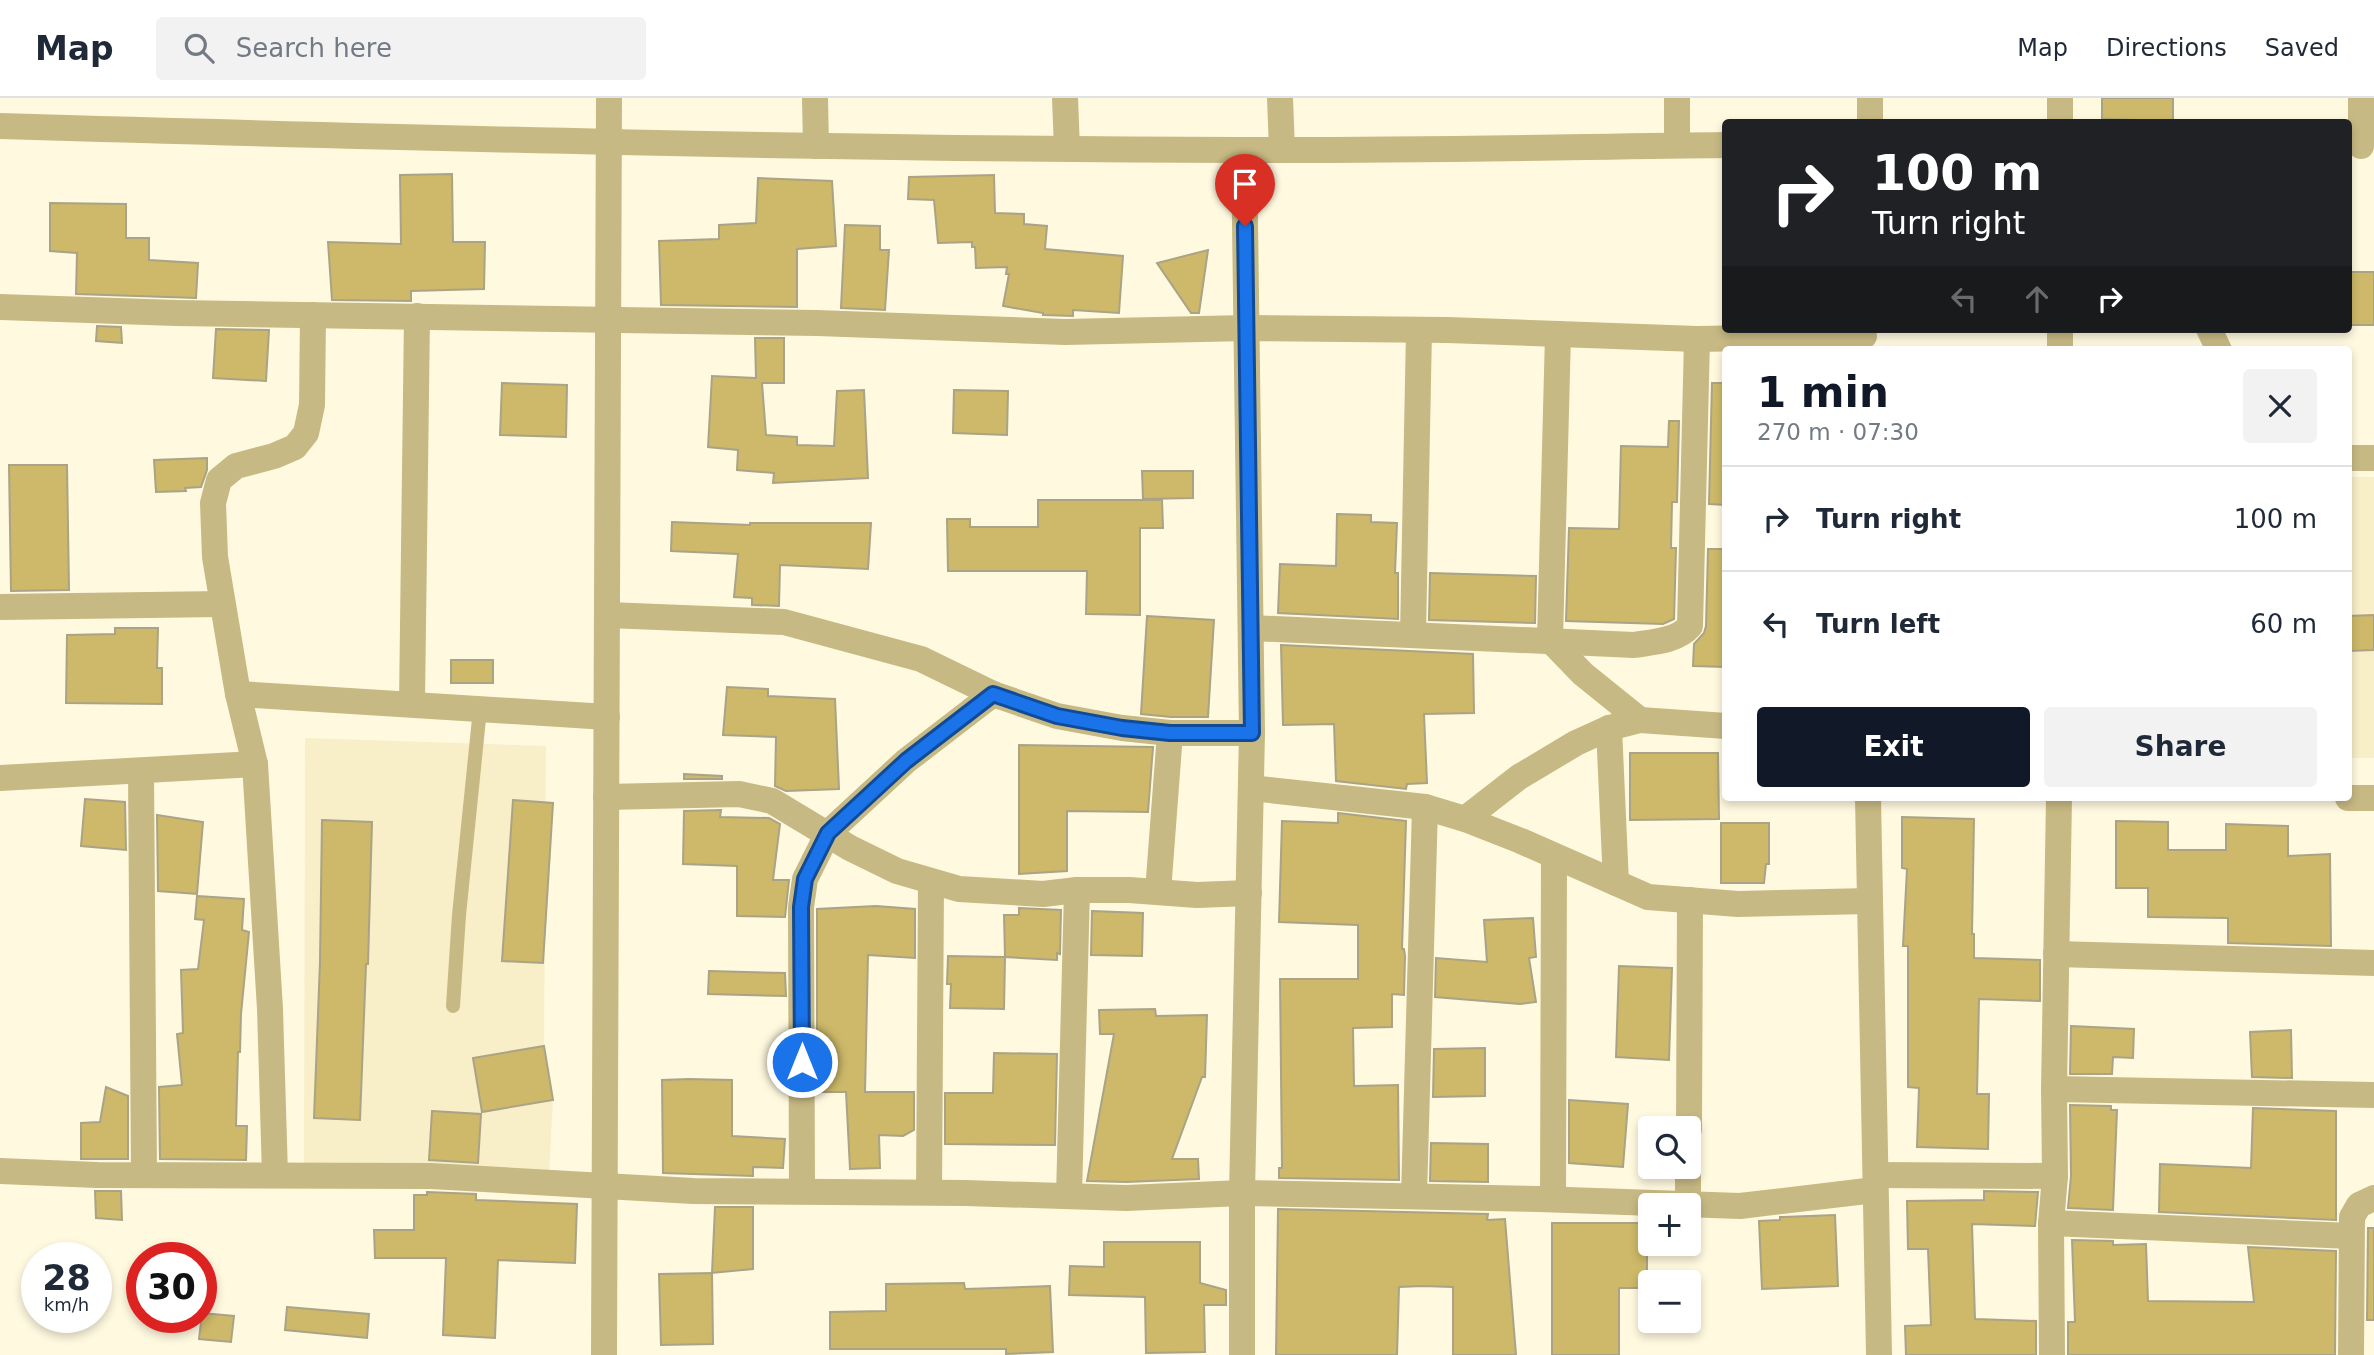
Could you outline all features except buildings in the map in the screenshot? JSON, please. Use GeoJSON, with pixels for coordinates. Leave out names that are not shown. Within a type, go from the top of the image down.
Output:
{"type":"FeatureCollection","features":[{"type":"Feature","properties":{"kind":"street"},"geometry":{"type":"LineString","coordinates":[[604,1355],[610,143],[608,98]]}},
{"type":"Feature","properties":{"kind":"street"},"geometry":{"type":"LineString","coordinates":[[815,98],[816,146]]}},
{"type":"Feature","properties":{"kind":"street"},"geometry":{"type":"LineString","coordinates":[[1065,98],[1067,149]]}},
{"type":"Feature","properties":{"kind":"street"},"geometry":{"type":"LineString","coordinates":[[1280,98],[1282,150]]}},
{"type":"Feature","properties":{"kind":"street"},"geometry":{"type":"LineString","coordinates":[[1677,145],[1678,98]]}},
{"type":"Feature","properties":{"kind":"street"},"geometry":{"type":"LineString","coordinates":[[1870,98],[1870,119]]}},
{"type":"Feature","properties":{"kind":"street"},"geometry":{"type":"LineString","coordinates":[[2060,98],[2060,119]]}},
{"type":"Feature","properties":{"kind":"street"},"geometry":{"type":"LineString","coordinates":[[2361,98],[2361,146]]}},
{"type":"Feature","properties":{"kind":"street"},"geometry":{"type":"LineString","coordinates":[[0,126],[610,143],[1067,149],[1282,150],[1722,145]]}},
{"type":"Feature","properties":{"kind":"street"},"geometry":{"type":"LineString","coordinates":[[1242,1355],[1242,1193],[1252,733],[1244,150]]}},
{"type":"Feature","properties":{"kind":"street"},"geometry":{"type":"LineString","coordinates":[[0,307],[817,323],[1065,332],[1247,328],[1419,330],[1697,339],[1864,338]]}},
{"type":"Feature","properties":{"kind":"street"},"geometry":{"type":"LineString","coordinates":[[275,1175],[270,1009],[255,764],[238,694],[222,604],[215,557],[213,503],[219,480],[236,466],[274,456],[295,447],[306,433],[312,405],[313,315]]}},
{"type":"Feature","properties":{"kind":"street"},"geometry":{"type":"LineString","coordinates":[[412,703],[416,316]]}},
{"type":"Feature","properties":{"kind":"street"},"geometry":{"type":"LineString","coordinates":[[1413,635],[1419,330]]}},
{"type":"Feature","properties":{"kind":"street"},"geometry":{"type":"LineString","coordinates":[[1558,334],[1550,640],[1583,674],[1640,720]]}},
{"type":"Feature","properties":{"kind":"street"},"geometry":{"type":"LineString","coordinates":[[1252,628],[1634,645],[1684,633],[1690,626],[1697,339]]}},
{"type":"Feature","properties":{"kind":"street"},"geometry":{"type":"LineString","coordinates":[[2352,458],[2374,457]]}},
{"type":"Feature","properties":{"kind":"street"},"geometry":{"type":"LineString","coordinates":[[0,607],[222,604]]}},
{"type":"Feature","properties":{"kind":"street"},"geometry":{"type":"LineString","coordinates":[[608,615],[784,622],[921,659],[993,694],[1057,716],[1122,728],[1170,733],[1252,733]]}},
{"type":"Feature","properties":{"kind":"street"},"geometry":{"type":"LineString","coordinates":[[238,694],[607,717]]}},
{"type":"Feature","properties":{"kind":"street"},"geometry":{"type":"LineString","coordinates":[[802,1191],[801,907],[805,879],[828,833],[906,761],[993,694]]}},
{"type":"Feature","properties":{"kind":"street"},"geometry":{"type":"LineString","coordinates":[[1465,819],[1519,777],[1576,743],[1609,728],[1640,720],[1722,726]]}},
{"type":"Feature","properties":{"kind":"street"},"geometry":{"type":"LineString","coordinates":[[1609,728],[1616,883]]}},
{"type":"Feature","properties":{"kind":"street"},"geometry":{"type":"LineString","coordinates":[[1158,892],[1170,733]]}},
{"type":"Feature","properties":{"kind":"street"},"geometry":{"type":"LineString","coordinates":[[0,778],[255,764]]}},
{"type":"Feature","properties":{"kind":"street"},"geometry":{"type":"LineString","coordinates":[[141,771],[144,1174]]}},
{"type":"Feature","properties":{"kind":"street"},"geometry":{"type":"LineString","coordinates":[[1251,788],[1425,807],[1465,819],[1648,897],[1738,904],[1870,901]]}},
{"type":"Feature","properties":{"kind":"street"},"geometry":{"type":"LineString","coordinates":[[606,797],[739,794],[772,802],[850,848],[897,871],[959,889],[1043,894],[1077,890],[1197,895],[1249,892]]}},
{"type":"Feature","properties":{"kind":"street"},"geometry":{"type":"LineString","coordinates":[[2352,798],[2374,798]]}},
{"type":"Feature","properties":{"kind":"street"},"geometry":{"type":"LineString","coordinates":[[1868,801],[1879,1355]]}},
{"type":"Feature","properties":{"kind":"street"},"geometry":{"type":"LineString","coordinates":[[2052,1355],[2051,1223],[2055,1176],[2059,801]]}},
{"type":"Feature","properties":{"kind":"street"},"geometry":{"type":"LineString","coordinates":[[1414,1196],[1425,807]]}},
{"type":"Feature","properties":{"kind":"street"},"geometry":{"type":"LineString","coordinates":[[1553,1199],[1554,856]]}},
{"type":"Feature","properties":{"kind":"street"},"geometry":{"type":"LineString","coordinates":[[929,1192],[931,883]]}},
{"type":"Feature","properties":{"kind":"street"},"geometry":{"type":"LineString","coordinates":[[1069,1196],[1077,890]]}},
{"type":"Feature","properties":{"kind":"street"},"geometry":{"type":"LineString","coordinates":[[1689,1116],[1690,900]]}},
{"type":"Feature","properties":{"kind":"street"},"geometry":{"type":"LineString","coordinates":[[2056,954],[2374,963]]}},
{"type":"Feature","properties":{"kind":"street"},"geometry":{"type":"LineString","coordinates":[[2054,1089],[2374,1095]]}},
{"type":"Feature","properties":{"kind":"street"},"geometry":{"type":"LineString","coordinates":[[0,1171],[431,1176],[693,1191],[929,1192],[1126,1198],[1242,1193],[1638,1202]]}},
{"type":"Feature","properties":{"kind":"street"},"geometry":{"type":"LineString","coordinates":[[1701,1204],[1740,1206],[1875,1183],[2055,1176]]}},
{"type":"Feature","properties":{"kind":"street"},"geometry":{"type":"LineString","coordinates":[[2351,1355],[2352,1217],[2359,1205],[2374,1198]]}},
{"type":"Feature","properties":{"kind":"street"},"geometry":{"type":"LineString","coordinates":[[2051,1223],[2351,1236]]}},
{"type":"Feature","properties":{"kind":"lane"},"geometry":{"type":"LineString","coordinates":[[453,1006],[459,915],[480,709]]}},
{"type":"Feature","properties":{"kind":"shaded area"},"geometry":{"type":"Polygon","coordinates":[[[2352,477],[2374,477],[2374,758],[2352,758],[2352,477]]]}},
{"type":"Feature","properties":{"kind":"shaded area"},"geometry":{"type":"Polygon","coordinates":[[[305,738],[546,746],[544,1046],[553,1100],[549,1174],[304,1172],[305,738]]]}},
{"type":"Feature","properties":{"kind":"route"},"geometry":{"type":"LineString","coordinates":[[802,1062],[801,907],[805,879],[828,833],[906,761],[993,694],[1057,716],[1122,728],[1170,733],[1252,733],[1245,226]]}}]}
